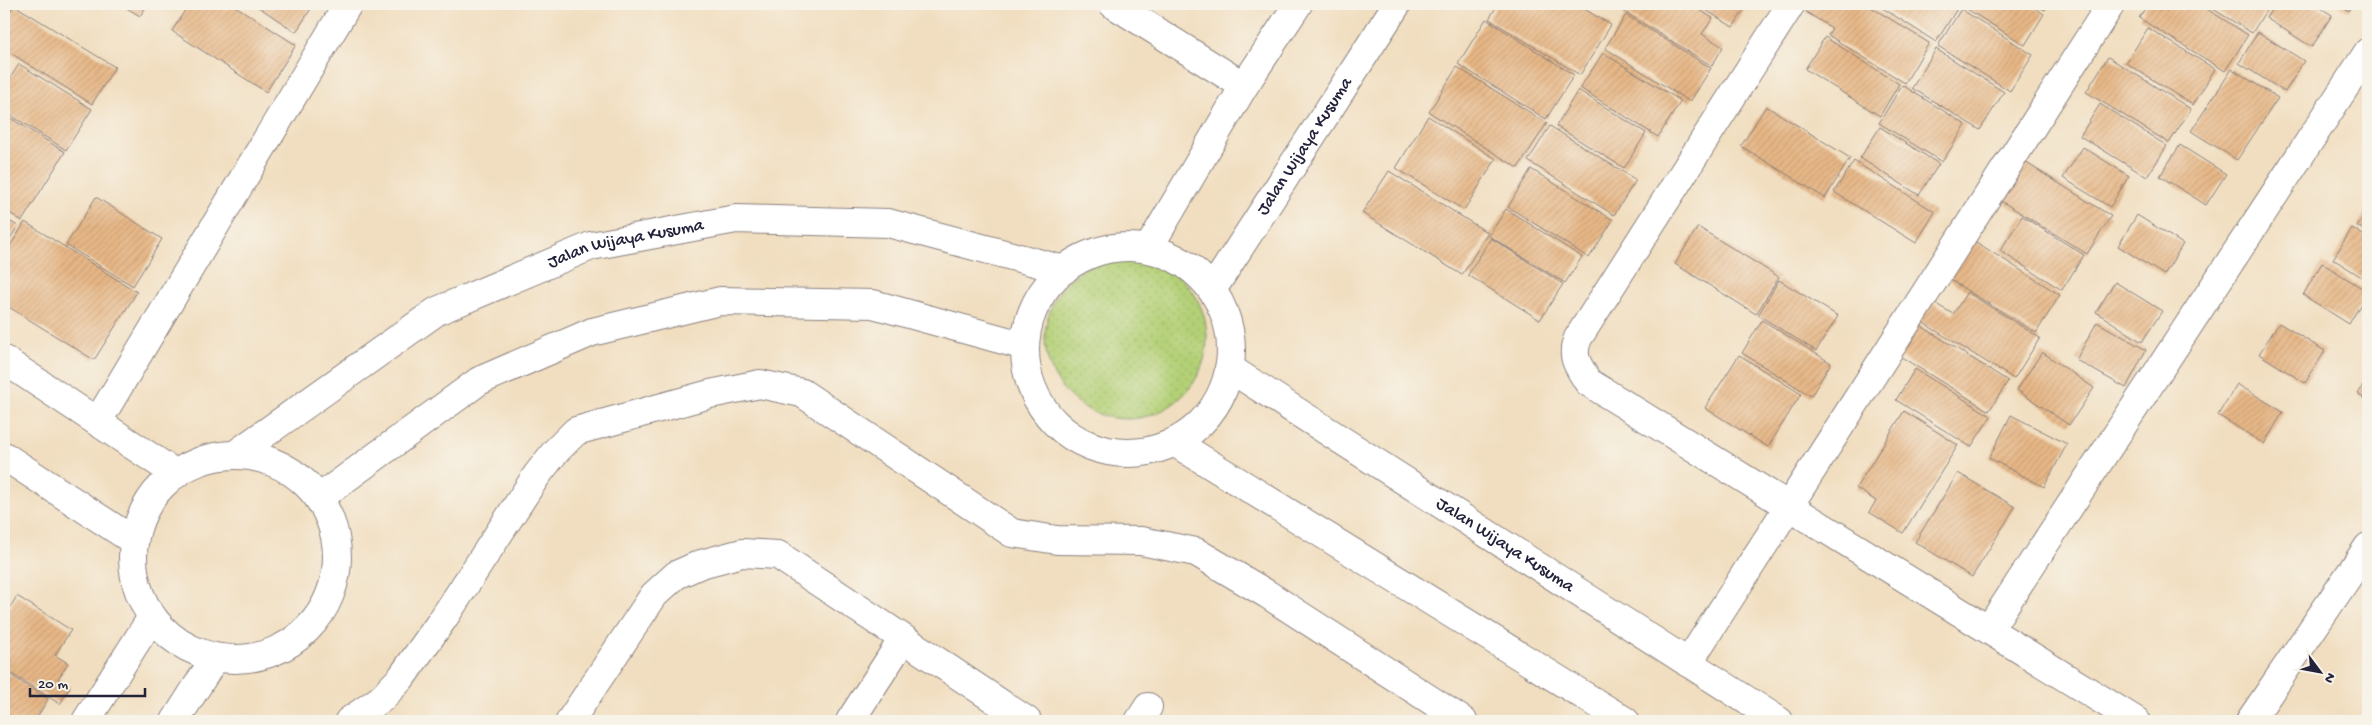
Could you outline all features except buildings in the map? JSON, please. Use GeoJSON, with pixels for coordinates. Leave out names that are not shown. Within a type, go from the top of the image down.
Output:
{"type":"FeatureCollection","features":[{"type":"Feature","properties":{"kind":"street"},"geometry":{"type":"LineString","coordinates":[[98,421],[348,4]]}},
{"type":"Feature","properties":{"kind":"street"},"geometry":{"type":"LineString","coordinates":[[1113,4],[1244,86]]}},
{"type":"Feature","properties":{"kind":"street"},"geometry":{"type":"LineString","coordinates":[[1148,249],[1244,86],[1298,4]]}},
{"type":"Feature","properties":{"kind":"street","name":"Jalan Wijaya Kusuma"},"geometry":{"type":"LineString","coordinates":[[1212,290],[1397,4]]}},
{"type":"Feature","properties":{"kind":"street"},"geometry":{"type":"LineString","coordinates":[[1791,4],[1578,338],[1574,349],[1575,360],[1588,382],[1989,628],[2136,721]]}},
{"type":"Feature","properties":{"kind":"street"},"geometry":{"type":"LineString","coordinates":[[1688,663],[2111,4]]}},
{"type":"Feature","properties":{"kind":"street"},"geometry":{"type":"LineString","coordinates":[[1989,628],[2368,52]]}},
{"type":"Feature","properties":{"kind":"street","name":"Jalan Wijaya Kusuma"},"geometry":{"type":"LineString","coordinates":[[236,454],[437,311],[591,246],[736,219],[888,224],[1064,270]]}},
{"type":"Feature","properties":{"kind":"street"},"geometry":{"type":"LineString","coordinates":[[1126,247],[1148,249],[1172,256],[1195,270],[1212,290],[1223,308],[1229,327],[1232,348],[1229,368],[1224,387],[1216,404],[1190,432],[1174,442],[1145,452],[1115,453],[1085,444],[1060,428],[1041,405],[1029,377],[1025,346],[1030,318],[1044,291],[1064,270],[1083,258],[1104,250],[1126,247]]}},
{"type":"Feature","properties":{"kind":"street"},"geometry":{"type":"LineString","coordinates":[[319,498],[478,381],[592,332],[720,301],[873,304],[1025,346]]}},
{"type":"Feature","properties":{"kind":"street"},"geometry":{"type":"LineString","coordinates":[[4,360],[176,474]]}},
{"type":"Feature","properties":{"kind":"street","name":"Jalan Wijaya Kusuma"},"geometry":{"type":"LineString","coordinates":[[1229,368],[1779,721]]}},
{"type":"Feature","properties":{"kind":"street"},"geometry":{"type":"LineString","coordinates":[[349,721],[381,699],[401,678],[537,474],[555,452],[576,432],[710,394],[760,384],[802,393],[1012,533],[1057,540],[1141,541],[1196,552],[1267,594],[1463,721]]}},
{"type":"Feature","properties":{"kind":"street"},"geometry":{"type":"LineString","coordinates":[[1174,442],[1625,721]]}},
{"type":"Feature","properties":{"kind":"street"},"geometry":{"type":"LineString","coordinates":[[236,454],[260,457],[284,466],[303,480],[319,498],[331,520],[336,543],[336,567],[331,591],[321,612],[305,632],[286,646],[264,655],[240,660],[216,658],[179,644],[152,617],[141,600],[135,581],[132,561],[134,541],[148,503],[161,487],[176,474],[204,459],[236,454]]}},
{"type":"Feature","properties":{"kind":"street"},"geometry":{"type":"LineString","coordinates":[[4,456],[134,541]]}},
{"type":"Feature","properties":{"kind":"street"},"geometry":{"type":"LineString","coordinates":[[2250,721],[2368,547]]}},
{"type":"Feature","properties":{"kind":"street"},"geometry":{"type":"LineString","coordinates":[[570,721],[654,595],[676,575],[701,564],[742,553],[778,555],[1027,721]]}},
{"type":"Feature","properties":{"kind":"street"},"geometry":{"type":"LineString","coordinates":[[86,721],[152,617]]}},
{"type":"Feature","properties":{"kind":"street"},"geometry":{"type":"LineString","coordinates":[[850,721],[904,639]]}},
{"type":"Feature","properties":{"kind":"street"},"geometry":{"type":"LineString","coordinates":[[175,721],[216,658]]}},
{"type":"Feature","properties":{"kind":"green space"},"geometry":{"type":"Polygon","coordinates":[[[1134,257],[1150,260],[1164,266],[1184,280],[1194,293],[1204,314],[1207,338],[1204,362],[1194,383],[1184,396],[1171,406],[1150,416],[1118,419],[1102,416],[1088,410],[1074,401],[1063,390],[1048,362],[1045,330],[1048,314],[1054,300],[1063,286],[1074,275],[1102,260],[1134,257]]]}}]}
